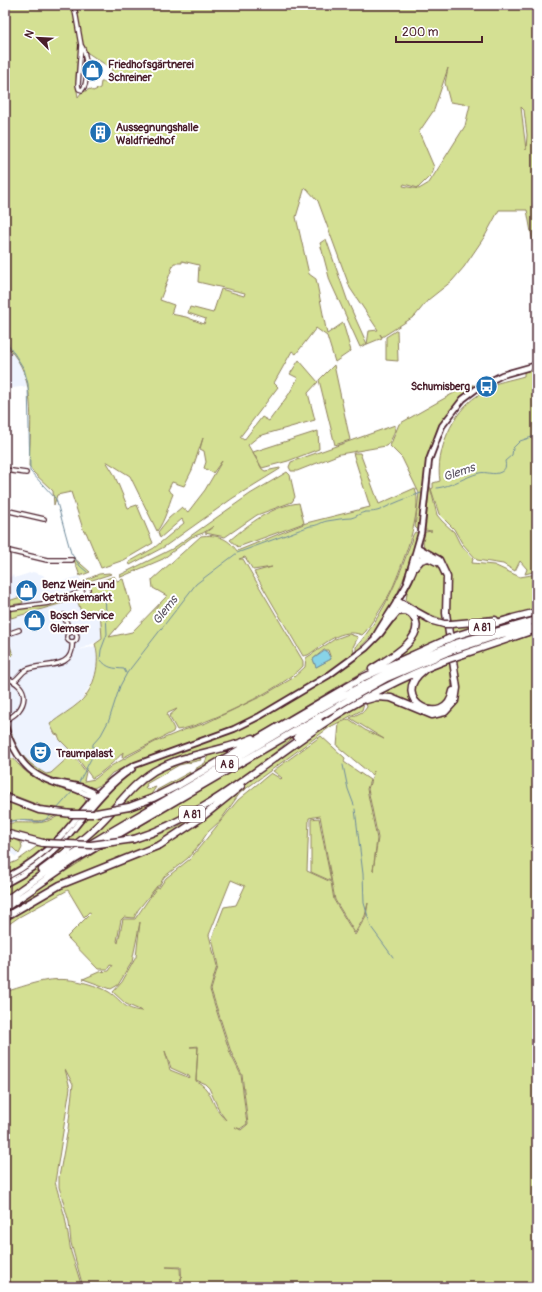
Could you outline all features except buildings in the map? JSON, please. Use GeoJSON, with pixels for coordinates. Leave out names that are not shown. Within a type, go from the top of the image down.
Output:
{"type":"FeatureCollection","features":[{"type":"Feature","properties":{"kind":"highway"},"geometry":{"type":"LineString","coordinates":[[417,550],[428,558],[435,560],[444,568]]}},
{"type":"Feature","properties":{"kind":"highway"},"geometry":{"type":"LineString","coordinates":[[353,705],[377,697],[388,697],[404,702],[432,715],[440,714],[448,710],[455,701],[457,690],[446,613],[448,582],[444,568],[435,556],[417,550]]}},
{"type":"Feature","properties":{"kind":"highway"},"geometry":{"type":"LineString","coordinates":[[415,567],[421,560],[428,558]]}},
{"type":"Feature","properties":{"kind":"highway"},"geometry":{"type":"LineString","coordinates":[[354,682],[402,648],[414,637],[416,622],[413,616],[400,608],[397,602]]}},
{"type":"Feature","properties":{"kind":"highway"},"geometry":{"type":"LineString","coordinates":[[397,602],[444,624],[513,618]]}},
{"type":"Feature","properties":{"kind":"highway"},"geometry":{"type":"LineString","coordinates":[[392,618],[397,612],[406,611]]}},
{"type":"Feature","properties":{"kind":"highway","name":"A 81"},"geometry":{"type":"LineString","coordinates":[[5,797],[40,810],[70,814],[95,814],[129,807],[179,785],[354,682],[402,658],[452,637],[537,612]]}},
{"type":"Feature","properties":{"kind":"highway","name":"A 8"},"geometry":{"type":"LineString","coordinates":[[5,901],[70,857],[344,696],[399,666],[537,620]]}},
{"type":"Feature","properties":{"kind":"highway","name":"A 81"},"geometry":{"type":"LineString","coordinates":[[5,833],[44,843],[91,845],[134,839],[158,831],[186,818],[353,705],[398,680],[429,666],[537,628]]}},
{"type":"Feature","properties":{"kind":"highway","name":"A 8"},"geometry":{"type":"LineString","coordinates":[[5,908],[74,860],[387,678],[450,648],[502,634],[537,628]]}},
{"type":"Feature","properties":{"kind":"highway"},"geometry":{"type":"LineString","coordinates":[[429,666],[416,678],[412,687],[415,701],[425,709],[436,710],[448,704],[453,693],[454,677]]}},
{"type":"Feature","properties":{"kind":"highway"},"geometry":{"type":"LineString","coordinates":[[259,768],[266,760],[353,697]]}},
{"type":"Feature","properties":{"kind":"highway"},"geometry":{"type":"LineString","coordinates":[[14,894],[22,885],[93,831],[131,789],[146,775],[172,762],[232,747],[281,725]]}},
{"type":"Feature","properties":{"kind":"highway"},"geometry":{"type":"LineString","coordinates":[[5,917],[60,885],[142,853],[173,837],[213,809],[271,760]]}},
{"type":"Feature","properties":{"kind":"main road"},"geometry":{"type":"LineString","coordinates":[[407,581],[420,539],[425,508],[428,460],[436,436],[447,418],[463,400],[478,388],[496,378],[537,365]]}},
{"type":"Feature","properties":{"kind":"main road"},"geometry":{"type":"LineString","coordinates":[[375,638],[397,602],[415,567],[418,556],[417,550]]}},
{"type":"Feature","properties":{"kind":"main road"},"geometry":{"type":"LineString","coordinates":[[5,878],[28,865],[49,848],[106,784],[131,767],[215,736],[252,720],[329,675],[360,652],[380,634],[392,618],[397,602]]}},
{"type":"Feature","properties":{"kind":"main road"},"geometry":{"type":"LineString","coordinates":[[5,727],[12,747],[23,764],[36,775],[52,782],[80,789],[90,790],[106,784]]}},
{"type":"Feature","properties":{"kind":"main road"},"geometry":{"type":"LineString","coordinates":[[5,884],[30,870],[53,852],[102,794],[116,781],[142,763]]}},
{"type":"Feature","properties":{"kind":"main road"},"geometry":{"type":"LineString","coordinates":[[80,789],[94,796],[102,794]]}},
{"type":"Feature","properties":{"kind":"main road"},"geometry":{"type":"LineString","coordinates":[[80,789],[86,797],[87,804]]}},
{"type":"Feature","properties":{"kind":"main road"},"geometry":{"type":"LineString","coordinates":[[90,790],[94,796],[93,805]]}},
{"type":"Feature","properties":{"kind":"street"},"geometry":{"type":"LineString","coordinates":[[74,5],[81,45],[86,58],[85,86],[82,90],[79,89],[78,85],[81,45]]}},
{"type":"Feature","properties":{"kind":"street"},"geometry":{"type":"LineString","coordinates":[[5,470],[26,473]]}},
{"type":"Feature","properties":{"kind":"street"},"geometry":{"type":"LineString","coordinates":[[5,510],[44,519]]}},
{"type":"Feature","properties":{"kind":"street"},"geometry":{"type":"LineString","coordinates":[[5,550],[47,560],[72,560]]}},
{"type":"Feature","properties":{"kind":"street"},"geometry":{"type":"LineString","coordinates":[[5,609],[49,603],[82,592]]}},
{"type":"Feature","properties":{"kind":"street"},"geometry":{"type":"LineString","coordinates":[[64,615],[70,633],[67,638],[72,642]]}},
{"type":"Feature","properties":{"kind":"street"},"geometry":{"type":"LineString","coordinates":[[5,635],[19,630]]}},
{"type":"Feature","properties":{"kind":"street"},"geometry":{"type":"LineString","coordinates":[[14,681],[26,670],[54,666],[63,662],[71,652],[72,642],[75,641],[77,636],[74,633],[70,633]]}},
{"type":"Feature","properties":{"kind":"street"},"geometry":{"type":"LineString","coordinates":[[5,678],[14,681],[22,689],[23,704],[16,714],[5,720]]}},
{"type":"Feature","properties":{"kind":"shaded area"},"geometry":{"type":"Polygon","coordinates":[[[5,343],[21,365],[28,386],[5,389],[5,343]]]}},
{"type":"Feature","properties":{"kind":"shaded area"},"geometry":{"type":"Polygon","coordinates":[[[33,572],[43,575],[51,585],[79,576],[83,587],[81,592],[56,601],[5,608],[5,580],[13,575],[14,578],[33,572]]]}},
{"type":"Feature","properties":{"kind":"shaded area"},"geometry":{"type":"Polygon","coordinates":[[[77,599],[82,615],[100,609],[102,639],[79,650],[96,646],[99,664],[92,682],[82,699],[64,715],[50,724],[53,733],[72,753],[47,776],[26,764],[16,750],[5,722],[5,611],[9,610],[11,618],[77,599]]]}},
{"type":"Feature","properties":{"kind":"shaded area"},"geometry":{"type":"Polygon","coordinates":[[[5,739],[13,757],[5,764],[5,739]]]}},
{"type":"Feature","properties":{"kind":"shaded area"},"geometry":{"type":"Polygon","coordinates":[[[5,846],[13,848],[19,854],[16,857],[12,854],[5,855],[5,846]]]}},
{"type":"Feature","properties":{"kind":"green space"},"geometry":{"type":"Polygon","coordinates":[[[5,5],[537,5],[537,265],[527,210],[499,210],[485,236],[464,267],[452,281],[428,300],[415,316],[382,337],[380,334],[382,338],[360,347],[330,281],[320,243],[326,239],[348,302],[367,344],[369,331],[378,330],[350,288],[318,201],[305,187],[296,217],[309,274],[316,279],[327,334],[343,323],[351,351],[335,362],[327,336],[316,328],[296,354],[292,351],[274,383],[278,387],[240,437],[244,440],[262,417],[269,421],[289,394],[298,378],[290,374],[299,360],[318,382],[308,393],[315,420],[259,436],[248,445],[262,469],[265,471],[280,469],[233,498],[164,547],[130,565],[129,562],[154,548],[184,523],[182,519],[160,538],[158,532],[169,518],[182,507],[188,512],[205,490],[222,461],[213,473],[204,468],[206,462],[204,451],[200,449],[203,438],[192,470],[184,486],[172,482],[168,490],[173,494],[164,518],[157,531],[130,476],[106,461],[114,474],[128,508],[137,505],[153,543],[124,560],[101,568],[86,532],[84,532],[71,492],[57,495],[54,505],[53,491],[33,472],[29,466],[31,415],[28,389],[21,366],[5,343],[5,5]],[[79,47],[76,78],[78,97],[81,93],[90,89],[93,91],[100,88],[101,82],[110,82],[112,69],[79,47]],[[448,68],[434,110],[419,132],[434,167],[432,174],[418,188],[404,184],[403,186],[419,189],[429,183],[465,126],[470,105],[450,102],[445,83],[448,68]],[[521,107],[526,150],[527,135],[524,110],[521,107]],[[182,261],[182,263],[174,263],[160,300],[174,305],[171,314],[186,317],[204,324],[206,319],[188,313],[190,307],[213,313],[221,289],[244,296],[245,293],[198,282],[199,265],[182,261]]]}},
{"type":"Feature","properties":{"kind":"green space"},"geometry":{"type":"Polygon","coordinates":[[[397,330],[398,361],[386,360],[386,337],[397,330]]]}},
{"type":"Feature","properties":{"kind":"green space"},"geometry":{"type":"Polygon","coordinates":[[[334,365],[350,440],[335,445],[319,380],[334,365]]]}},
{"type":"Feature","properties":{"kind":"green space"},"geometry":{"type":"Polygon","coordinates":[[[537,369],[537,571],[525,574],[527,569],[520,561],[515,571],[503,564],[477,560],[462,543],[454,529],[439,514],[431,489],[433,488],[433,483],[440,481],[440,458],[443,445],[453,422],[460,412],[483,389],[524,376],[524,372],[537,369]]]}},
{"type":"Feature","properties":{"kind":"green space"},"geometry":{"type":"Polygon","coordinates":[[[468,385],[474,385],[445,418],[435,436],[427,462],[419,530],[415,527],[419,493],[402,458],[390,446],[399,424],[468,385]]]}},
{"type":"Feature","properties":{"kind":"green space"},"geometry":{"type":"Polygon","coordinates":[[[448,420],[437,446],[432,461],[440,435],[448,420]]]}},
{"type":"Feature","properties":{"kind":"green space"},"geometry":{"type":"Polygon","coordinates":[[[395,425],[393,436],[386,446],[340,454],[297,471],[291,471],[289,467],[291,462],[395,425]]]}},
{"type":"Feature","properties":{"kind":"green space"},"geometry":{"type":"Polygon","coordinates":[[[318,431],[319,449],[288,461],[262,468],[253,452],[318,431]]]}},
{"type":"Feature","properties":{"kind":"green space"},"geometry":{"type":"Polygon","coordinates":[[[353,453],[360,453],[379,504],[415,488],[417,498],[414,524],[401,567],[389,595],[366,631],[362,635],[347,633],[340,635],[308,655],[303,656],[254,572],[272,567],[253,570],[245,557],[239,559],[243,559],[303,661],[303,666],[280,684],[263,694],[205,722],[177,730],[169,716],[177,709],[168,713],[167,715],[174,729],[173,732],[122,758],[123,752],[108,767],[92,778],[75,755],[60,740],[58,735],[55,734],[50,724],[73,708],[90,690],[97,667],[97,651],[95,644],[102,639],[100,609],[82,615],[77,599],[11,618],[9,609],[45,605],[87,595],[90,585],[114,576],[117,581],[123,579],[132,610],[109,637],[132,632],[167,596],[153,588],[152,580],[201,536],[217,536],[222,538],[230,543],[237,551],[306,523],[370,507],[353,453]]]}},
{"type":"Feature","properties":{"kind":"green space"},"geometry":{"type":"Polygon","coordinates":[[[432,461],[430,486],[437,515],[454,532],[460,544],[473,558],[472,563],[494,565],[520,577],[537,574],[537,610],[482,620],[460,622],[449,621],[449,589],[445,570],[441,562],[424,548],[423,542],[425,532],[432,531],[425,530],[432,461]]]}},
{"type":"Feature","properties":{"kind":"green space"},"geometry":{"type":"Polygon","coordinates":[[[287,472],[290,475],[295,497],[292,502],[257,515],[225,537],[205,533],[214,526],[203,533],[192,537],[163,559],[121,577],[120,575],[172,549],[250,494],[287,472]]]}},
{"type":"Feature","properties":{"kind":"green space"},"geometry":{"type":"Polygon","coordinates":[[[299,503],[304,523],[238,547],[230,540],[245,527],[262,516],[280,508],[299,503]]]}},
{"type":"Feature","properties":{"kind":"green space"},"geometry":{"type":"Polygon","coordinates":[[[415,532],[418,533],[414,548],[396,597],[378,627],[368,640],[356,651],[356,647],[383,608],[397,580],[415,532]]]}},
{"type":"Feature","properties":{"kind":"green space"},"geometry":{"type":"Polygon","coordinates":[[[73,557],[90,572],[80,576],[73,557]]]}},
{"type":"Feature","properties":{"kind":"green space"},"geometry":{"type":"Polygon","coordinates":[[[426,559],[437,564],[445,576],[445,620],[421,611],[406,600],[407,593],[418,566],[426,559]]]}},
{"type":"Feature","properties":{"kind":"green space"},"geometry":{"type":"Polygon","coordinates":[[[99,574],[111,574],[83,583],[83,581],[99,574]]]}},
{"type":"Feature","properties":{"kind":"green space"},"geometry":{"type":"Polygon","coordinates":[[[21,597],[23,603],[5,606],[5,602],[21,597]]]}},
{"type":"Feature","properties":{"kind":"green space"},"geometry":{"type":"Polygon","coordinates":[[[401,612],[410,615],[415,627],[406,644],[378,663],[258,734],[245,740],[169,762],[112,807],[90,811],[119,779],[135,768],[219,736],[328,678],[352,663],[372,646],[393,618],[401,612]]]}},
{"type":"Feature","properties":{"kind":"green space"},"geometry":{"type":"Polygon","coordinates":[[[414,612],[445,626],[446,636],[385,663],[415,638],[414,612]]]}},
{"type":"Feature","properties":{"kind":"green space"},"geometry":{"type":"Polygon","coordinates":[[[481,625],[451,634],[450,627],[481,625]]]}},
{"type":"Feature","properties":{"kind":"green space"},"geometry":{"type":"Polygon","coordinates":[[[537,633],[537,1287],[182,1287],[181,1267],[166,1267],[180,1268],[181,1287],[83,1287],[71,1243],[69,1222],[59,1187],[59,1177],[68,1129],[73,1084],[65,1069],[70,1088],[55,1182],[65,1217],[71,1252],[82,1287],[5,1287],[5,992],[47,980],[77,981],[104,989],[114,995],[126,1006],[142,1011],[126,1004],[113,992],[122,982],[136,957],[140,922],[132,962],[118,985],[111,989],[83,979],[99,972],[108,971],[112,965],[110,964],[107,969],[98,969],[67,937],[91,913],[89,912],[84,917],[68,890],[19,917],[5,927],[5,919],[49,892],[144,854],[238,790],[310,736],[337,718],[364,703],[362,710],[330,727],[240,793],[220,821],[208,832],[188,858],[164,877],[159,886],[157,886],[138,910],[134,918],[124,917],[121,920],[117,941],[118,943],[123,919],[135,919],[157,887],[159,888],[166,878],[190,859],[238,800],[271,773],[281,779],[282,778],[273,771],[321,736],[345,758],[344,762],[370,780],[367,789],[377,839],[373,871],[378,838],[368,789],[374,771],[372,775],[337,746],[339,723],[349,719],[365,730],[384,739],[350,718],[364,711],[367,707],[366,703],[375,699],[390,700],[416,712],[422,713],[453,706],[456,660],[537,633]],[[320,816],[309,818],[307,871],[331,882],[334,900],[355,935],[366,916],[368,903],[365,916],[355,933],[335,900],[320,816]],[[231,880],[209,935],[217,966],[210,990],[230,1053],[241,1075],[247,1124],[240,1129],[235,1127],[241,1130],[248,1124],[242,1075],[231,1052],[211,990],[218,966],[212,938],[224,907],[236,905],[245,886],[231,880]],[[165,1051],[170,1070],[190,1078],[189,1076],[171,1068],[165,1051]],[[196,1080],[206,1089],[217,1110],[226,1120],[220,1112],[209,1088],[205,1084],[196,1080]]]}},
{"type":"Feature","properties":{"kind":"green space"},"geometry":{"type":"Polygon","coordinates":[[[349,634],[358,637],[353,647],[354,654],[326,675],[251,719],[231,728],[142,759],[112,773],[102,784],[94,788],[45,776],[35,771],[26,763],[18,752],[6,725],[7,720],[13,738],[20,752],[30,763],[46,774],[51,773],[72,754],[86,772],[84,781],[95,779],[111,766],[155,742],[206,723],[262,696],[293,678],[305,667],[306,658],[335,639],[349,634]],[[324,650],[313,659],[316,667],[331,659],[328,650],[324,650]]]}},
{"type":"Feature","properties":{"kind":"green space"},"geometry":{"type":"Polygon","coordinates":[[[10,646],[13,655],[5,658],[5,648],[10,646]]]}},
{"type":"Feature","properties":{"kind":"green space"},"geometry":{"type":"Polygon","coordinates":[[[450,663],[452,692],[442,707],[429,709],[414,693],[414,686],[417,680],[424,675],[450,663]]]}},
{"type":"Feature","properties":{"kind":"green space"},"geometry":{"type":"Polygon","coordinates":[[[416,675],[413,679],[415,703],[442,712],[377,695],[416,675]]]}},
{"type":"Feature","properties":{"kind":"green space"},"geometry":{"type":"Polygon","coordinates":[[[307,727],[241,778],[194,809],[170,822],[117,840],[307,727]]]}},
{"type":"Feature","properties":{"kind":"green space"},"geometry":{"type":"Polygon","coordinates":[[[232,750],[200,769],[195,769],[205,763],[208,755],[232,750]]]}},
{"type":"Feature","properties":{"kind":"green space"},"geometry":{"type":"Polygon","coordinates":[[[194,757],[200,758],[201,760],[179,765],[146,784],[147,786],[145,787],[147,790],[156,787],[150,796],[118,806],[133,790],[159,770],[194,757]]]}},
{"type":"Feature","properties":{"kind":"green space"},"geometry":{"type":"Polygon","coordinates":[[[13,758],[29,774],[38,779],[82,795],[86,801],[80,811],[40,806],[37,802],[36,804],[5,792],[5,765],[13,758]]]}},
{"type":"Feature","properties":{"kind":"green space"},"geometry":{"type":"Polygon","coordinates":[[[190,772],[189,775],[156,793],[157,790],[190,772]]]}},
{"type":"Feature","properties":{"kind":"green space"},"geometry":{"type":"Polygon","coordinates":[[[186,784],[89,841],[85,841],[100,829],[112,814],[129,810],[186,784]]]}},
{"type":"Feature","properties":{"kind":"green space"},"geometry":{"type":"Polygon","coordinates":[[[5,800],[39,812],[57,815],[38,821],[18,820],[5,822],[5,800]]]}},
{"type":"Feature","properties":{"kind":"green space"},"geometry":{"type":"Polygon","coordinates":[[[208,809],[192,822],[156,843],[138,852],[80,874],[54,886],[32,897],[5,915],[5,912],[36,890],[104,847],[150,838],[175,828],[208,809]]]}},
{"type":"Feature","properties":{"kind":"green space"},"geometry":{"type":"Polygon","coordinates":[[[59,815],[75,817],[54,841],[26,837],[5,830],[5,824],[40,823],[53,819],[59,815]]]}},
{"type":"Feature","properties":{"kind":"green space"},"geometry":{"type":"Polygon","coordinates":[[[101,815],[95,826],[76,842],[64,842],[84,818],[101,815]]]}},
{"type":"Feature","properties":{"kind":"green space"},"geometry":{"type":"Polygon","coordinates":[[[319,818],[331,881],[311,872],[311,819],[319,818]]]}},
{"type":"Feature","properties":{"kind":"green space"},"geometry":{"type":"Polygon","coordinates":[[[5,836],[21,842],[22,848],[19,854],[13,848],[5,846],[5,836]]]}},
{"type":"Feature","properties":{"kind":"green space"},"geometry":{"type":"Polygon","coordinates":[[[39,845],[49,846],[30,861],[5,876],[5,866],[17,861],[39,845]]]}},
{"type":"Feature","properties":{"kind":"green space"},"geometry":{"type":"Polygon","coordinates":[[[58,847],[69,848],[5,897],[5,885],[58,847]]]}},
{"type":"Feature","properties":{"kind":"water"},"geometry":{"type":"Polygon","coordinates":[[[326,650],[331,659],[316,667],[313,659],[326,650]]]}},
{"type":"Feature","properties":{"kind":"waterway"},"geometry":{"type":"LineString","coordinates":[[5,339],[24,369],[28,384],[30,471],[56,499],[71,553],[80,566],[87,572]]}},
{"type":"Feature","properties":{"kind":"waterway","name":"Glems"},"geometry":{"type":"LineString","coordinates":[[437,488],[479,473],[495,474],[501,472],[504,470],[506,464],[505,461],[512,455],[513,448],[520,441],[532,437],[537,439]]}},
{"type":"Feature","properties":{"kind":"waterway","name":"Glems"},"geometry":{"type":"LineString","coordinates":[[78,784],[92,757],[93,744],[101,735],[109,720],[120,686],[127,673],[196,584],[237,553],[310,526],[351,518],[365,512],[378,511],[421,493]]}},
{"type":"Feature","properties":{"kind":"waterway"},"geometry":{"type":"LineString","coordinates":[[105,593],[107,634],[101,650],[100,659],[108,666],[124,669],[126,673]]}},
{"type":"Feature","properties":{"kind":"waterway"},"geometry":{"type":"LineString","coordinates":[[343,765],[348,789],[354,805]]}},
{"type":"Feature","properties":{"kind":"waterway","name":"Glems"},"geometry":{"type":"LineString","coordinates":[[56,810],[74,790]]}},
{"type":"Feature","properties":{"kind":"waterway"},"geometry":{"type":"LineString","coordinates":[[355,809],[363,874],[364,903],[371,927],[393,957]]}},
{"type":"Feature","properties":{"kind":"waterway","name":"Glems"},"geometry":{"type":"LineString","coordinates":[[5,822],[18,820],[42,822],[53,814]]}},
{"type":"Feature","properties":{"kind":"place","name":"Friedhofsgärtnerei Schreiner"},"geometry":{"type":"Point","coordinates":[92,70]}},
{"type":"Feature","properties":{"kind":"place","name":"Aussegnungshalle Waldfriedhof"},"geometry":{"type":"Point","coordinates":[100,133]}},
{"type":"Feature","properties":{"kind":"place","name":"Schumisberg"},"geometry":{"type":"Point","coordinates":[486,386]}},
{"type":"Feature","properties":{"kind":"place","name":"Benz Wein- und Getränkemarkt"},"geometry":{"type":"Point","coordinates":[27,590]}},
{"type":"Feature","properties":{"kind":"place","name":"Bosch Service Glemser"},"geometry":{"type":"Point","coordinates":[35,621]}},
{"type":"Feature","properties":{"kind":"place","name":"Traumpalast"},"geometry":{"type":"Point","coordinates":[41,753]}}]}
